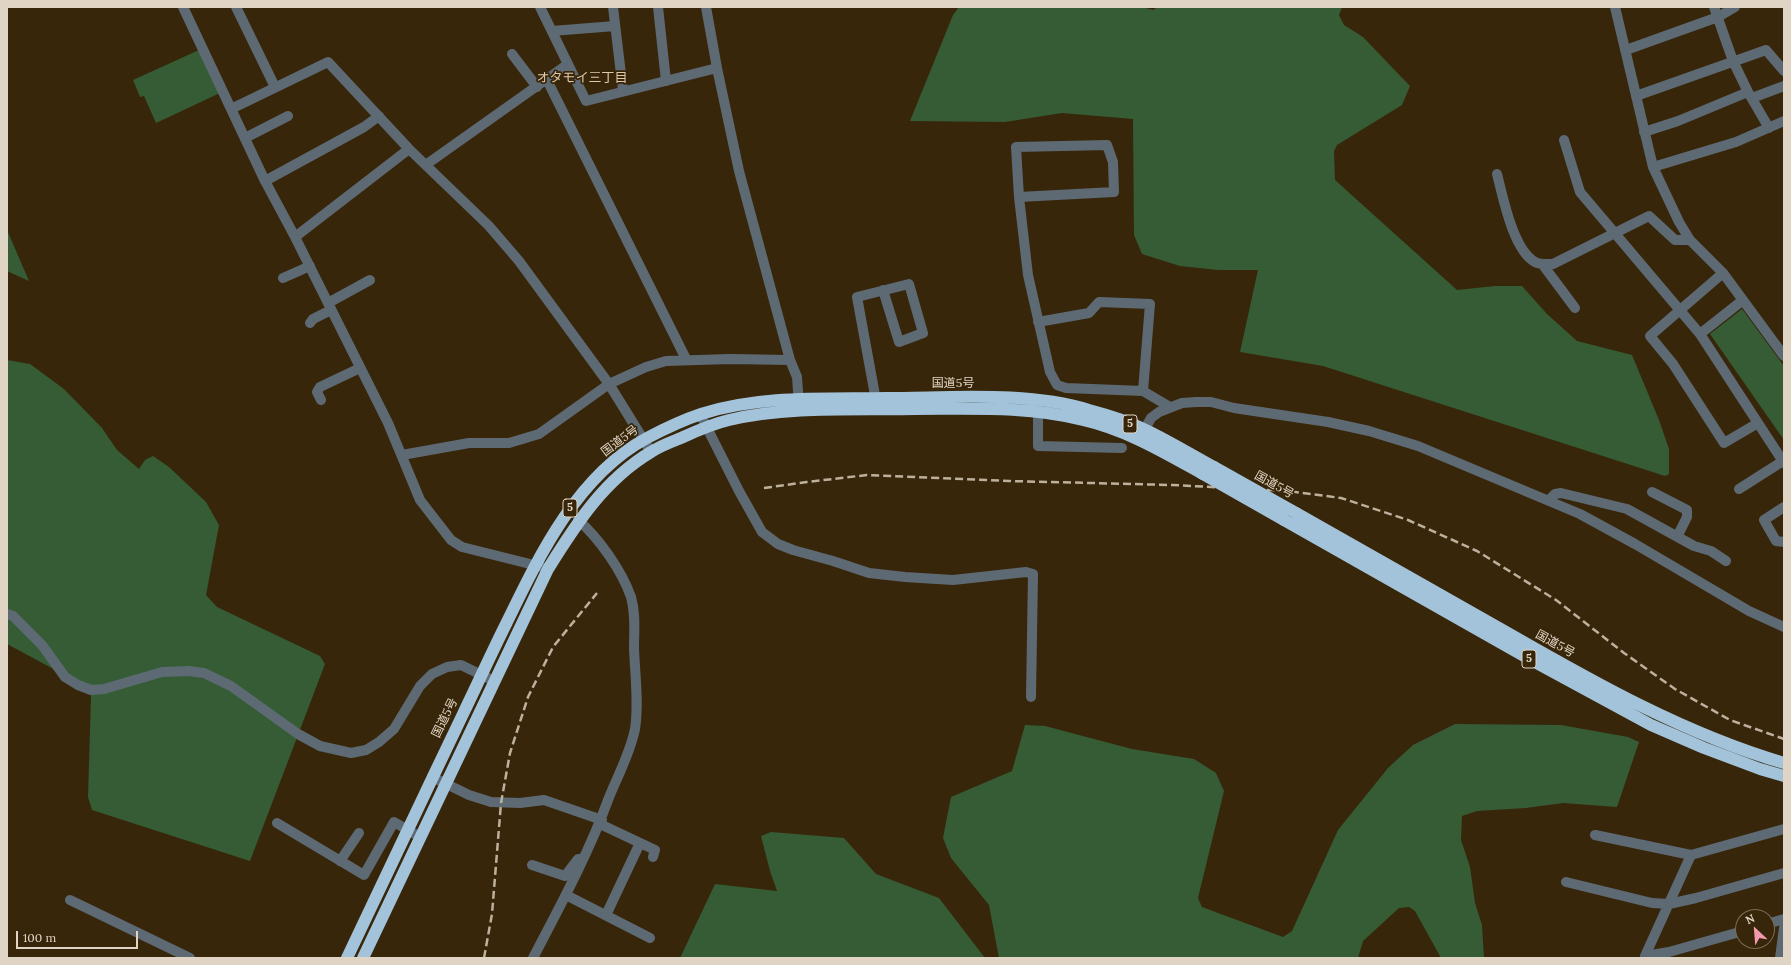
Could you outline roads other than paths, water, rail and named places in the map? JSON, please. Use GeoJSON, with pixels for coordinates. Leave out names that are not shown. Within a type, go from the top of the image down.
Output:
{"type":"FeatureCollection","features":[{"type":"Feature","properties":{"kind":"highway","name":"国道5号"},"geometry":{"type":"LineString","coordinates":[[347,958],[408,831],[432,776],[535,565],[568,511],[592,482],[617,459],[643,440],[700,414],[749,404],[877,404],[993,398],[1038,405],[1088,409],[1214,467],[1539,651],[1656,714],[1709,737],[1784,764]]}},
{"type":"Feature","properties":{"kind":"highway","name":"国道5号"},"geometry":{"type":"LineString","coordinates":[[363,958],[548,569],[578,520],[607,487],[626,469],[651,452],[706,427],[799,405]]}},
{"type":"Feature","properties":{"kind":"highway","name":"国道5号"},"geometry":{"type":"LineString","coordinates":[[1142,434],[1203,474],[1533,661],[1651,725],[1760,769],[1784,776]]}},
{"type":"Feature","properties":{"kind":"street"},"geometry":{"type":"LineString","coordinates":[[183,7],[265,180],[330,306],[402,455],[420,500],[451,540],[462,547],[548,569]]}},
{"type":"Feature","properties":{"kind":"street"},"geometry":{"type":"LineString","coordinates":[[236,7],[275,88]]}},
{"type":"Feature","properties":{"kind":"street"},"geometry":{"type":"LineString","coordinates":[[540,7],[586,101],[717,68]]}},
{"type":"Feature","properties":{"kind":"street"},"geometry":{"type":"LineString","coordinates":[[613,7],[623,91]]}},
{"type":"Feature","properties":{"kind":"street"},"geometry":{"type":"LineString","coordinates":[[658,7],[666,81]]}},
{"type":"Feature","properties":{"kind":"street"},"geometry":{"type":"LineString","coordinates":[[706,7],[717,68],[739,171],[790,360],[796,377],[799,405]]}},
{"type":"Feature","properties":{"kind":"street"},"geometry":{"type":"LineString","coordinates":[[1615,7],[1653,167],[1679,222],[1690,240],[1724,273],[1784,356]]}},
{"type":"Feature","properties":{"kind":"street"},"geometry":{"type":"LineString","coordinates":[[1714,7],[1734,61],[1750,95],[1769,128]]}},
{"type":"Feature","properties":{"kind":"street"},"geometry":{"type":"LineString","coordinates":[[1626,50],[1718,17],[1735,7]]}},
{"type":"Feature","properties":{"kind":"street"},"geometry":{"type":"LineString","coordinates":[[552,31],[616,26]]}},
{"type":"Feature","properties":{"kind":"street"},"geometry":{"type":"LineString","coordinates":[[1636,96],[1672,85],[1766,50],[1784,71]]}},
{"type":"Feature","properties":{"kind":"street"},"geometry":{"type":"LineString","coordinates":[[512,54],[536,87]]}},
{"type":"Feature","properties":{"kind":"street"},"geometry":{"type":"LineString","coordinates":[[231,109],[328,62],[409,149],[427,164],[489,226],[519,262],[609,384],[651,452]]}},
{"type":"Feature","properties":{"kind":"street"},"geometry":{"type":"LineString","coordinates":[[427,164],[568,64]]}},
{"type":"Feature","properties":{"kind":"street"},"geometry":{"type":"LineString","coordinates":[[547,80],[686,360]]}},
{"type":"Feature","properties":{"kind":"street"},"geometry":{"type":"LineString","coordinates":[[1644,132],[1750,95],[1784,86]]}},
{"type":"Feature","properties":{"kind":"street"},"geometry":{"type":"LineString","coordinates":[[245,138],[288,116]]}},
{"type":"Feature","properties":{"kind":"street"},"geometry":{"type":"LineString","coordinates":[[265,180],[364,127],[379,116]]}},
{"type":"Feature","properties":{"kind":"street"},"geometry":{"type":"LineString","coordinates":[[1653,167],[1736,142],[1784,122]]}},
{"type":"Feature","properties":{"kind":"street"},"geometry":{"type":"LineString","coordinates":[[1564,140],[1580,192],[1700,334],[1784,462],[1739,489]]}},
{"type":"Feature","properties":{"kind":"street"},"geometry":{"type":"LineString","coordinates":[[1019,197],[1114,192],[1113,162],[1107,145],[1016,147],[1019,197],[1028,275],[1050,372],[1057,385],[1066,388],[1143,391],[1170,407]]}},
{"type":"Feature","properties":{"kind":"street"},"geometry":{"type":"LineString","coordinates":[[295,237],[409,149]]}},
{"type":"Feature","properties":{"kind":"street"},"geometry":{"type":"LineString","coordinates":[[1497,174],[1510,222],[1525,254],[1534,262],[1543,265],[1553,264],[1649,216],[1675,240],[1690,240]]}},
{"type":"Feature","properties":{"kind":"street"},"geometry":{"type":"LineString","coordinates":[[1543,265],[1576,308]]}},
{"type":"Feature","properties":{"kind":"street"},"geometry":{"type":"LineString","coordinates":[[283,278],[310,266]]}},
{"type":"Feature","properties":{"kind":"street"},"geometry":{"type":"LineString","coordinates":[[1724,273],[1650,336],[1673,364],[1724,443],[1758,423]]}},
{"type":"Feature","properties":{"kind":"street"},"geometry":{"type":"LineString","coordinates":[[310,323],[330,306],[370,280]]}},
{"type":"Feature","properties":{"kind":"street"},"geometry":{"type":"LineString","coordinates":[[877,404],[858,297],[883,290],[909,284],[924,334],[900,342],[883,290]]}},
{"type":"Feature","properties":{"kind":"street"},"geometry":{"type":"LineString","coordinates":[[1700,334],[1743,300]]}},
{"type":"Feature","properties":{"kind":"street"},"geometry":{"type":"LineString","coordinates":[[1038,322],[1088,313],[1099,302],[1150,304],[1143,391]]}},
{"type":"Feature","properties":{"kind":"street"},"geometry":{"type":"LineString","coordinates":[[402,455],[469,443],[509,443],[539,434],[609,384],[660,363],[686,360],[790,360]]}},
{"type":"Feature","properties":{"kind":"street"},"geometry":{"type":"LineString","coordinates":[[321,400],[317,392],[320,388],[360,368]]}},
{"type":"Feature","properties":{"kind":"street"},"geometry":{"type":"LineString","coordinates":[[1142,434],[1151,418],[1170,407],[1182,403],[1211,402],[1234,408],[1328,422],[1369,431],[1418,446],[1580,514],[1635,544],[1749,611],[1784,627]]}},
{"type":"Feature","properties":{"kind":"street"},"geometry":{"type":"LineString","coordinates":[[1038,405],[1038,446],[1122,448]]}},
{"type":"Feature","properties":{"kind":"street"},"geometry":{"type":"LineString","coordinates":[[700,414],[762,532],[778,544],[793,550],[870,573],[953,580],[1026,572],[1033,574],[1031,697]]}},
{"type":"Feature","properties":{"kind":"street"},"geometry":{"type":"LineString","coordinates":[[1652,492],[1687,510],[1687,518],[1678,535]]}},
{"type":"Feature","properties":{"kind":"street"},"geometry":{"type":"LineString","coordinates":[[1549,500],[1555,494],[1561,493],[1627,509],[1678,535],[1694,546],[1711,551],[1726,561]]}},
{"type":"Feature","properties":{"kind":"street"},"geometry":{"type":"LineString","coordinates":[[1784,507],[1764,520],[1776,541],[1784,542]]}},
{"type":"Feature","properties":{"kind":"street"},"geometry":{"type":"LineString","coordinates":[[533,958],[584,859],[601,822],[629,751],[635,729],[637,692],[634,648],[635,618],[631,597],[618,569],[585,526],[578,520]]}},
{"type":"Feature","properties":{"kind":"street"},"geometry":{"type":"LineString","coordinates":[[7,614],[13,616],[42,645],[65,677],[78,686],[91,690],[104,689],[162,672],[188,671],[204,673],[231,686],[298,734],[320,746],[351,752],[366,750],[379,742],[394,729],[420,686],[432,674],[447,667],[460,665],[482,674],[494,681]]}},
{"type":"Feature","properties":{"kind":"street"},"geometry":{"type":"LineString","coordinates":[[432,776],[469,795],[491,802],[520,803],[544,800],[601,822],[655,850],[653,856]]}},
{"type":"Feature","properties":{"kind":"street"},"geometry":{"type":"LineString","coordinates":[[277,823],[364,875],[394,822],[420,837]]}},
{"type":"Feature","properties":{"kind":"street"},"geometry":{"type":"LineString","coordinates":[[1595,835],[1691,855],[1784,829]]}},
{"type":"Feature","properties":{"kind":"street"},"geometry":{"type":"LineString","coordinates":[[340,861],[359,833]]}},
{"type":"Feature","properties":{"kind":"street"},"geometry":{"type":"LineString","coordinates":[[606,915],[640,843]]}},
{"type":"Feature","properties":{"kind":"street"},"geometry":{"type":"LineString","coordinates":[[1691,855],[1645,956],[1668,955],[1735,934]]}},
{"type":"Feature","properties":{"kind":"street"},"geometry":{"type":"LineString","coordinates":[[532,865],[565,876],[578,859],[584,859]]}},
{"type":"Feature","properties":{"kind":"street"},"geometry":{"type":"LineString","coordinates":[[1566,882],[1652,903],[1669,904],[1696,898],[1784,873]]}},
{"type":"Feature","properties":{"kind":"street"},"geometry":{"type":"LineString","coordinates":[[566,895],[650,938]]}},
{"type":"Feature","properties":{"kind":"street"},"geometry":{"type":"LineString","coordinates":[[70,900],[190,958]]}},
{"type":"Feature","properties":{"kind":"street"},"geometry":{"type":"LineString","coordinates":[[1780,958],[1784,928]]}},
{"type":"Feature","properties":{"kind":"railway"},"geometry":{"type":"LineString","coordinates":[[764,488],[867,475],[1009,481],[1172,485],[1288,491],[1341,498],[1408,520],[1477,551],[1556,600],[1624,653],[1675,689],[1730,720],[1784,739]]}},
{"type":"Feature","properties":{"kind":"railway"},"geometry":{"type":"LineString","coordinates":[[484,958],[492,914],[501,803],[510,753],[528,697],[553,647],[597,593]]}},
{"type":"Feature","properties":{"kind":"district","name":"オタモイ三丁目"},"geometry":{"type":"Point","coordinates":[582,78]}}]}
